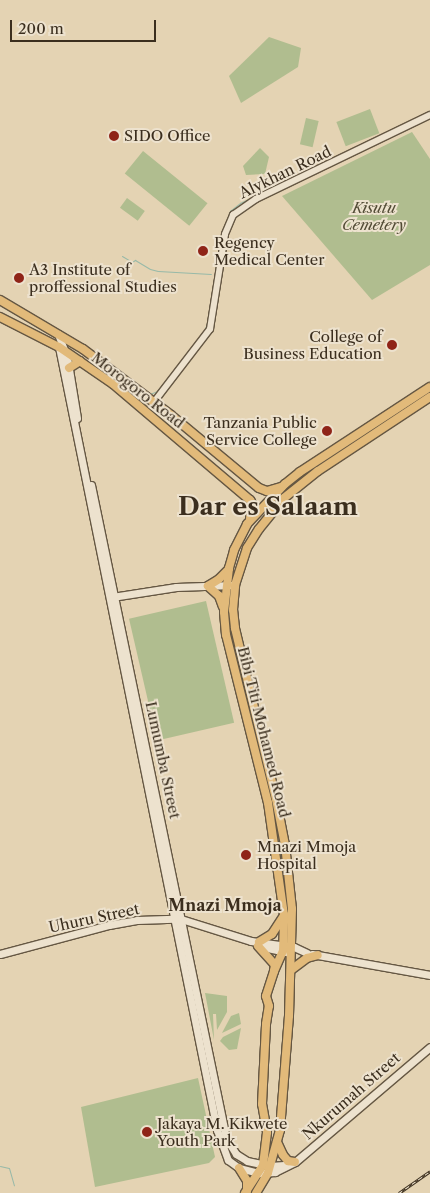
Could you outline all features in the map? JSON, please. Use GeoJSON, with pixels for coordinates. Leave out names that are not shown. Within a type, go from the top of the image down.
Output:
{"type":"FeatureCollection","features":[{"type":"Feature","properties":{"kind":"highway","name":"Morogoro Road"},"geometry":{"type":"LineString","coordinates":[[0,300],[83,349],[154,402],[259,488],[267,491],[285,484]]}},
{"type":"Feature","properties":{"kind":"highway","name":"Morogoro Road"},"geometry":{"type":"LineString","coordinates":[[0,317],[62,350],[113,384],[250,500],[253,511],[247,524]]}},
{"type":"Feature","properties":{"kind":"highway"},"geometry":{"type":"LineString","coordinates":[[69,368],[80,362]]}},
{"type":"Feature","properties":{"kind":"highway","name":"Bibi Titi Mohamed Road"},"geometry":{"type":"LineString","coordinates":[[267,1168],[267,1132],[262,1104],[266,1024],[269,1006],[266,996],[283,948],[284,915],[268,803],[226,635],[224,612],[229,568],[237,544],[247,524],[285,484],[300,472],[430,387]]}},
{"type":"Feature","properties":{"kind":"highway","name":"Bibi Titi Mohamed Road"},"geometry":{"type":"LineString","coordinates":[[246,1192],[258,1173],[267,1168],[280,1130],[291,970],[292,909],[285,845],[276,798],[235,628],[233,610],[235,585],[247,548],[269,514],[284,498],[318,471],[430,397]]}},
{"type":"Feature","properties":{"kind":"highway"},"geometry":{"type":"LineString","coordinates":[[224,612],[218,596],[208,586],[219,580],[229,568]]}},
{"type":"Feature","properties":{"kind":"highway"},"geometry":{"type":"LineString","coordinates":[[274,971],[275,965],[256,943],[272,934],[284,915]]}},
{"type":"Feature","properties":{"kind":"highway"},"geometry":{"type":"LineString","coordinates":[[291,970],[307,958],[318,955]]}},
{"type":"Feature","properties":{"kind":"highway"},"geometry":{"type":"LineString","coordinates":[[277,1142],[282,1155],[292,1164]]}},
{"type":"Feature","properties":{"kind":"highway"},"geometry":{"type":"LineString","coordinates":[[239,1168],[247,1181],[246,1192]]}},
{"type":"Feature","properties":{"kind":"highway"},"geometry":{"type":"LineString","coordinates":[[256,1193],[267,1168]]}},
{"type":"Feature","properties":{"kind":"main road","name":"Lumumba Street"},"geometry":{"type":"LineString","coordinates":[[58,334],[177,919],[219,1138],[228,1160],[239,1168]]}},
{"type":"Feature","properties":{"kind":"main road","name":"Lumumba Street"},"geometry":{"type":"LineString","coordinates":[[62,350],[69,368],[112,597]]}},
{"type":"Feature","properties":{"kind":"main road"},"geometry":{"type":"LineString","coordinates":[[112,597],[176,587],[235,585]]}},
{"type":"Feature","properties":{"kind":"main road","name":"Lumumba Street"},"geometry":{"type":"LineString","coordinates":[[177,919],[226,1138],[236,1154],[247,1161],[267,1168]]}},
{"type":"Feature","properties":{"kind":"main road","name":"Uhuru Street"},"geometry":{"type":"LineString","coordinates":[[0,954],[109,925],[137,920],[177,919],[256,943],[430,975]]}},
{"type":"Feature","properties":{"kind":"main road","name":"Nkurumah Street"},"geometry":{"type":"LineString","coordinates":[[267,1168],[275,1172],[292,1164],[430,1047]]}},
{"type":"Feature","properties":{"kind":"main road"},"geometry":{"type":"LineString","coordinates":[[239,1168],[258,1173]]}},
{"type":"Feature","properties":{"kind":"street","name":"Alykhan Road"},"geometry":{"type":"LineString","coordinates":[[154,402],[210,329],[225,234],[233,215],[256,199],[430,115]]}},
{"type":"Feature","properties":{"kind":"green space"},"geometry":{"type":"Polygon","coordinates":[[[269,37],[301,48],[298,67],[241,103],[229,76],[269,37]]]}},
{"type":"Feature","properties":{"kind":"green space"},"geometry":{"type":"Polygon","coordinates":[[[370,109],[379,133],[346,146],[336,122],[370,109]]]}},
{"type":"Feature","properties":{"kind":"green space"},"geometry":{"type":"Polygon","coordinates":[[[306,118],[319,121],[313,147],[300,144],[306,118]]]}},
{"type":"Feature","properties":{"kind":"green space","name":"Kisutu Cemetery"},"geometry":{"type":"Polygon","coordinates":[[[412,132],[430,159],[430,265],[372,300],[282,196],[412,132]]]}},
{"type":"Feature","properties":{"kind":"green space"},"geometry":{"type":"Polygon","coordinates":[[[260,148],[269,157],[265,174],[246,175],[243,166],[260,148]]]}},
{"type":"Feature","properties":{"kind":"green space"},"geometry":{"type":"Polygon","coordinates":[[[143,151],[208,203],[189,226],[125,174],[143,151]]]}},
{"type":"Feature","properties":{"kind":"green space"},"geometry":{"type":"Polygon","coordinates":[[[127,198],[145,211],[138,221],[120,208],[127,198]]]}},
{"type":"Feature","properties":{"kind":"green space"},"geometry":{"type":"Polygon","coordinates":[[[206,601],[234,723],[157,741],[129,619],[206,601]]]}},
{"type":"Feature","properties":{"kind":"green space"},"geometry":{"type":"Polygon","coordinates":[[[205,993],[227,996],[227,1012],[217,1030],[216,1014],[213,1014],[214,1040],[205,993]]]}},
{"type":"Feature","properties":{"kind":"green space"},"geometry":{"type":"Polygon","coordinates":[[[239,1013],[241,1024],[222,1033],[231,1016],[239,1013]]]}},
{"type":"Feature","properties":{"kind":"green space"},"geometry":{"type":"Polygon","coordinates":[[[241,1028],[237,1049],[229,1050],[220,1041],[223,1037],[241,1028]]]}},
{"type":"Feature","properties":{"kind":"green space","name":"Jakaya M. Kikwete Youth Park"},"geometry":{"type":"Polygon","coordinates":[[[198,1078],[215,1157],[209,1163],[95,1187],[81,1107],[198,1078]]]}},
{"type":"Feature","properties":{"kind":"waterway"},"geometry":{"type":"LineString","coordinates":[[226,223],[230,211],[240,203],[430,112]]}},
{"type":"Feature","properties":{"kind":"waterway"},"geometry":{"type":"LineString","coordinates":[[122,256],[132,262],[135,260],[150,269],[158,271],[211,274]]}},
{"type":"Feature","properties":{"kind":"waterway"},"geometry":{"type":"LineString","coordinates":[[204,332],[208,320]]}},
{"type":"Feature","properties":{"kind":"waterway"},"geometry":{"type":"LineString","coordinates":[[150,394],[157,391],[180,363]]}},
{"type":"Feature","properties":{"kind":"waterway"},"geometry":{"type":"LineString","coordinates":[[0,1166],[9,1168],[14,1185]]}},
{"type":"Feature","properties":{"kind":"railway"},"geometry":{"type":"LineString","coordinates":[[399,1193],[430,1171]]}},
{"type":"Feature","properties":{"kind":"place","name":"SIDO Office"},"geometry":{"type":"Point","coordinates":[114,136]}},
{"type":"Feature","properties":{"kind":"place","name":"Regency Medical Center"},"geometry":{"type":"Point","coordinates":[203,251]}},
{"type":"Feature","properties":{"kind":"place","name":"A3 Institute of proffessional Studies"},"geometry":{"type":"Point","coordinates":[19,278]}},
{"type":"Feature","properties":{"kind":"place","name":"College of Business Education"},"geometry":{"type":"Point","coordinates":[392,345]}},
{"type":"Feature","properties":{"kind":"place","name":"Tanzania Public Service College"},"geometry":{"type":"Point","coordinates":[327,431]}},
{"type":"Feature","properties":{"kind":"place","name":"Mnazi Mmoja Hospital"},"geometry":{"type":"Point","coordinates":[246,855]}},
{"type":"Feature","properties":{"kind":"place","name":"Jakaya M. Kikwete Youth Park"},"geometry":{"type":"Point","coordinates":[147,1132]}},
{"type":"Feature","properties":{"kind":"district","name":"Dar es Salaam"},"geometry":{"type":"Point","coordinates":[268,507]}},
{"type":"Feature","properties":{"kind":"district","name":"Mnazi Mmoja"},"geometry":{"type":"Point","coordinates":[225,905]}}]}
